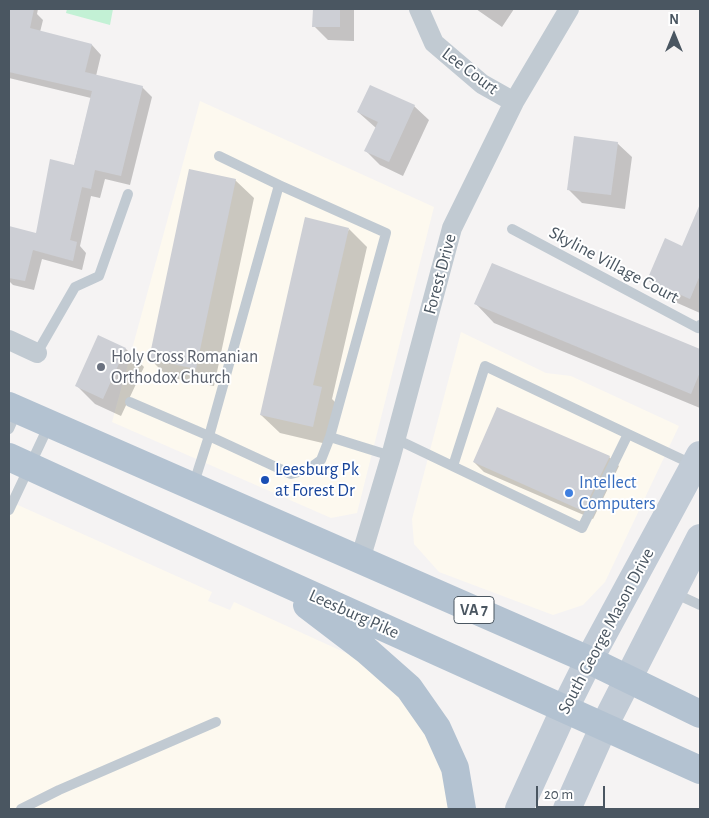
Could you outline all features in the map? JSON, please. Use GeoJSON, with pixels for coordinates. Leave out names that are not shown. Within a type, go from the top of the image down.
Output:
{"type":"FeatureCollection","features":[{"type":"Feature","properties":{"kind":"main road","name":"VA 7"},"geometry":{"type":"LineString","coordinates":[[12,415],[49,424],[589,660],[700,714]]}},
{"type":"Feature","properties":{"kind":"main road","name":"South George Mason Drive"},"geometry":{"type":"LineString","coordinates":[[519,809],[589,660],[697,460]]}},
{"type":"Feature","properties":{"kind":"main road","name":"Leesburg Pike"},"geometry":{"type":"LineString","coordinates":[[19,462],[700,770]]}},
{"type":"Feature","properties":{"kind":"main road"},"geometry":{"type":"LineString","coordinates":[[567,809],[604,726],[700,538]]}},
{"type":"Feature","properties":{"kind":"main road"},"geometry":{"type":"LineString","coordinates":[[243,564],[308,606],[366,650],[410,688],[437,728],[455,768],[462,809]]}},
{"type":"Feature","properties":{"kind":"street","name":"Lee Court"},"geometry":{"type":"LineString","coordinates":[[419,9],[434,43],[482,84],[514,102]]}},
{"type":"Feature","properties":{"kind":"street","name":"Forest Drive"},"geometry":{"type":"LineString","coordinates":[[360,560],[393,448],[452,228],[514,102],[569,9]]}},
{"type":"Feature","properties":{"kind":"street"},"geometry":{"type":"LineString","coordinates":[[9,340],[37,353]]}},
{"type":"Feature","properties":{"kind":"lane"},"geometry":{"type":"LineString","coordinates":[[130,402],[291,474],[307,470],[321,460],[330,437],[386,233],[219,156]]}},
{"type":"Feature","properties":{"kind":"lane"},"geometry":{"type":"LineString","coordinates":[[193,487],[279,185]]}},
{"type":"Feature","properties":{"kind":"lane"},"geometry":{"type":"LineString","coordinates":[[37,353],[75,287],[99,276],[128,194]]}},
{"type":"Feature","properties":{"kind":"lane","name":"Skyline Village Court"},"geometry":{"type":"LineString","coordinates":[[512,229],[698,328],[700,324]]}},
{"type":"Feature","properties":{"kind":"lane"},"geometry":{"type":"LineString","coordinates":[[453,466],[485,366],[628,434],[697,460]]}},
{"type":"Feature","properties":{"kind":"lane"},"geometry":{"type":"LineString","coordinates":[[9,510],[19,462],[49,424]]}},
{"type":"Feature","properties":{"kind":"lane"},"geometry":{"type":"LineString","coordinates":[[330,437],[393,448],[453,466],[582,528],[628,434]]}},
{"type":"Feature","properties":{"kind":"lane"},"geometry":{"type":"LineString","coordinates":[[672,592],[700,605]]}},
{"type":"Feature","properties":{"kind":"lane"},"geometry":{"type":"LineString","coordinates":[[21,809],[59,790],[216,722]]}},
{"type":"Feature","properties":{"kind":"shaded area"},"geometry":{"type":"Polygon","coordinates":[[[200,101],[434,207],[357,513],[331,518],[112,422],[200,101]]]}},
{"type":"Feature","properties":{"kind":"shaded area"},"geometry":{"type":"Polygon","coordinates":[[[461,332],[546,373],[571,376],[679,426],[605,582],[583,605],[553,615],[439,572],[414,544],[412,519],[461,332]]]}},
{"type":"Feature","properties":{"kind":"shaded area"},"geometry":{"type":"Polygon","coordinates":[[[9,501],[212,592],[208,601],[230,610],[234,602],[379,668],[411,698],[463,809],[9,809],[9,501]]]}},
{"type":"Feature","properties":{"kind":"green space"},"geometry":{"type":"Polygon","coordinates":[[[67,9],[113,9],[110,25],[66,13],[67,9]]]}},
{"type":"Feature","properties":{"kind":"building"},"geometry":{"type":"Polygon","coordinates":[[[9,9],[34,9],[30,28],[92,44],[85,72],[143,86],[121,176],[95,170],[91,189],[82,187],[70,240],[77,242],[73,261],[33,250],[25,281],[9,278],[9,226],[36,233],[50,159],[74,165],[92,91],[9,72],[9,9]]]}},
{"type":"Feature","properties":{"kind":"building"},"geometry":{"type":"Polygon","coordinates":[[[313,9],[340,9],[340,27],[312,27],[313,9]]]}},
{"type":"Feature","properties":{"kind":"building"},"geometry":{"type":"Polygon","coordinates":[[[370,85],[415,105],[389,162],[364,151],[378,122],[357,112],[370,85]]]}},
{"type":"Feature","properties":{"kind":"building"},"geometry":{"type":"Polygon","coordinates":[[[574,136],[618,142],[611,195],[567,190],[574,136]]]}},
{"type":"Feature","properties":{"kind":"building"},"geometry":{"type":"Polygon","coordinates":[[[189,169],[236,179],[196,369],[149,359],[189,169]]]}},
{"type":"Feature","properties":{"kind":"building"},"geometry":{"type":"Polygon","coordinates":[[[700,204],[700,275],[690,299],[647,280],[665,238],[682,246],[700,204]]]}},
{"type":"Feature","properties":{"kind":"building"},"geometry":{"type":"Polygon","coordinates":[[[305,217],[349,228],[313,385],[322,387],[313,427],[260,415],[305,217]]]}},
{"type":"Feature","properties":{"kind":"building"},"geometry":{"type":"Polygon","coordinates":[[[492,263],[700,349],[700,372],[691,394],[474,304],[492,263]]]}},
{"type":"Feature","properties":{"kind":"building","name":"Holy Cross Romanian Orthodox Church"},"geometry":{"type":"Polygon","coordinates":[[[98,335],[126,348],[103,399],[75,386],[98,335]]]}},
{"type":"Feature","properties":{"kind":"building"},"geometry":{"type":"Polygon","coordinates":[[[497,407],[610,456],[583,511],[473,462],[497,407]]]}},
{"type":"Feature","properties":{"kind":"place","name":"Holy Cross Romanian Orthodox Church"},"geometry":{"type":"Point","coordinates":[101,367]}},
{"type":"Feature","properties":{"kind":"place","name":"Leesburg Pk at Forest Dr"},"geometry":{"type":"Point","coordinates":[265,480]}},
{"type":"Feature","properties":{"kind":"place","name":"Intellect Computers"},"geometry":{"type":"Point","coordinates":[569,493]}}]}
